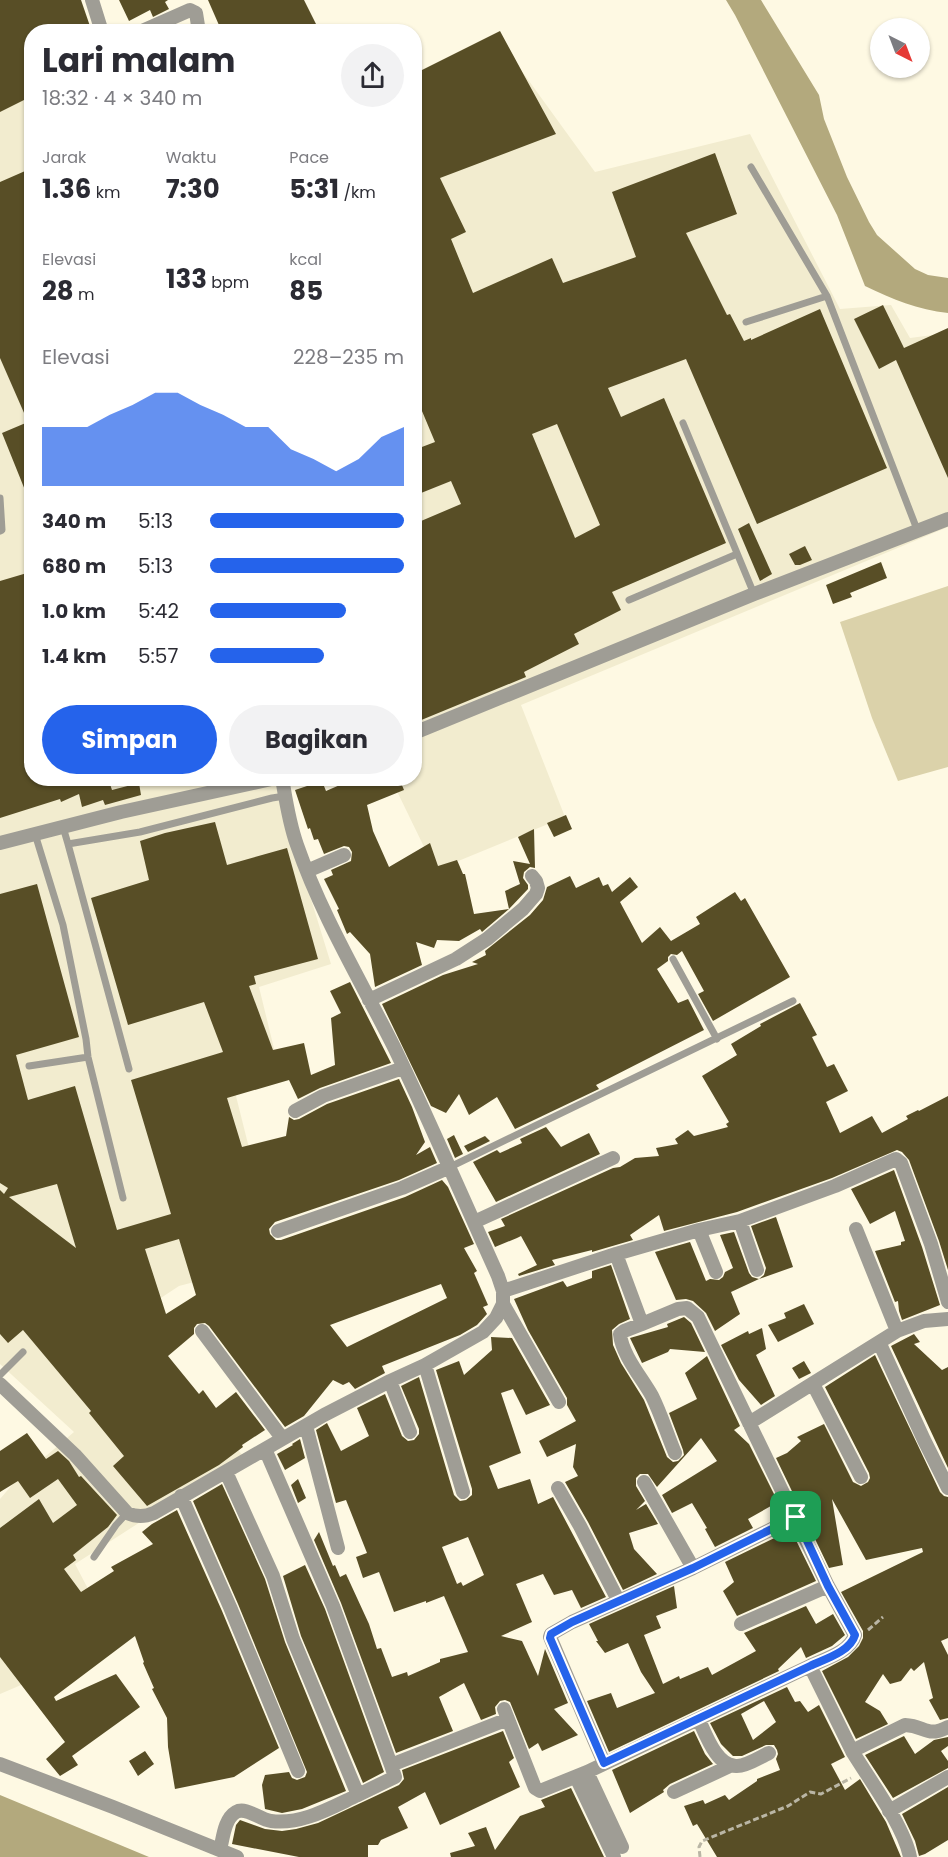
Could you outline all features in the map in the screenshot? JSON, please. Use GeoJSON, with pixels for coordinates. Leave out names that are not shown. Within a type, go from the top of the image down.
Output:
{"type":"FeatureCollection","features":[{"type":"Feature","properties":{"kind":"street"},"geometry":{"type":"LineString","coordinates":[[92,0],[100,24]]}},
{"type":"Feature","properties":{"kind":"street"},"geometry":{"type":"LineString","coordinates":[[158,24],[190,10],[196,13],[198,24]]}},
{"type":"Feature","properties":{"kind":"street"},"geometry":{"type":"LineString","coordinates":[[422,730],[754,594],[948,519]]}},
{"type":"Feature","properties":{"kind":"street"},"geometry":{"type":"LineString","coordinates":[[0,843],[121,812],[240,786]]}},
{"type":"Feature","properties":{"kind":"street"},"geometry":{"type":"LineString","coordinates":[[283,786],[297,844],[338,942],[403,1068],[450,1167],[498,1276],[503,1297],[560,1402]]}},
{"type":"Feature","properties":{"kind":"street"},"geometry":{"type":"LineString","coordinates":[[307,871],[344,855]]}},
{"type":"Feature","properties":{"kind":"street"},"geometry":{"type":"LineString","coordinates":[[369,1000],[456,959],[487,939],[523,909],[536,894],[538,888],[532,876]]}},
{"type":"Feature","properties":{"kind":"street"},"geometry":{"type":"LineString","coordinates":[[295,1111],[323,1096],[403,1068]]}},
{"type":"Feature","properties":{"kind":"street"},"geometry":{"type":"LineString","coordinates":[[474,1222],[613,1158]]}},
{"type":"Feature","properties":{"kind":"street"},"geometry":{"type":"LineString","coordinates":[[503,1297],[616,1254],[699,1230],[740,1221],[835,1186],[896,1159],[899,1160],[927,1233],[948,1302]]}},
{"type":"Feature","properties":{"kind":"street"},"geometry":{"type":"LineString","coordinates":[[278,1231],[402,1188],[450,1167]]}},
{"type":"Feature","properties":{"kind":"street"},"geometry":{"type":"LineString","coordinates":[[740,1221],[757,1270]]}},
{"type":"Feature","properties":{"kind":"street"},"geometry":{"type":"LineString","coordinates":[[856,1229],[897,1331]]}},
{"type":"Feature","properties":{"kind":"street"},"geometry":{"type":"LineString","coordinates":[[699,1230],[716,1272]]}},
{"type":"Feature","properties":{"kind":"street"},"geometry":{"type":"LineString","coordinates":[[616,1254],[642,1324]]}},
{"type":"Feature","properties":{"kind":"street"},"geometry":{"type":"LineString","coordinates":[[0,1384],[75,1455],[127,1513],[136,1517],[149,1515],[282,1438],[462,1345],[483,1332],[496,1318],[503,1297]]}},
{"type":"Feature","properties":{"kind":"street"},"geometry":{"type":"LineString","coordinates":[[391,1765],[506,1714],[538,1791],[699,1720],[851,1644],[855,1635],[828,1586],[698,1317],[687,1308],[678,1309],[620,1334],[620,1339],[631,1362],[653,1398],[675,1453]]}},
{"type":"Feature","properties":{"kind":"street"},"geometry":{"type":"LineString","coordinates":[[749,1423],[897,1331],[924,1321],[948,1319]]}},
{"type":"Feature","properties":{"kind":"street"},"geometry":{"type":"LineString","coordinates":[[202,1331],[282,1438]]}},
{"type":"Feature","properties":{"kind":"street"},"geometry":{"type":"LineString","coordinates":[[879,1342],[948,1488]]}},
{"type":"Feature","properties":{"kind":"street"},"geometry":{"type":"LineString","coordinates":[[425,1365],[463,1492]]}},
{"type":"Feature","properties":{"kind":"street"},"geometry":{"type":"LineString","coordinates":[[390,1381],[410,1431]]}},
{"type":"Feature","properties":{"kind":"street"},"geometry":{"type":"LineString","coordinates":[[813,1384],[861,1477]]}},
{"type":"Feature","properties":{"kind":"street"},"geometry":{"type":"LineString","coordinates":[[306,1426],[338,1548]]}},
{"type":"Feature","properties":{"kind":"street"},"geometry":{"type":"LineString","coordinates":[[220,1850],[228,1822],[238,1811],[245,1811],[270,1821],[298,1820],[314,1816],[395,1777],[333,1606],[265,1449]]}},
{"type":"Feature","properties":{"kind":"street"},"geometry":{"type":"LineString","coordinates":[[226,1472],[273,1576],[293,1639],[358,1794]]}},
{"type":"Feature","properties":{"kind":"street"},"geometry":{"type":"LineString","coordinates":[[644,1482],[693,1568]]}},
{"type":"Feature","properties":{"kind":"street"},"geometry":{"type":"LineString","coordinates":[[558,1488],[618,1600]]}},
{"type":"Feature","properties":{"kind":"street"},"geometry":{"type":"LineString","coordinates":[[181,1496],[298,1771]]}},
{"type":"Feature","properties":{"kind":"street"},"geometry":{"type":"LineString","coordinates":[[604,1763],[550,1638],[554,1632],[618,1600],[693,1568],[796,1517]]}},
{"type":"Feature","properties":{"kind":"street"},"geometry":{"type":"LineString","coordinates":[[741,1624],[828,1586]]}},
{"type":"Feature","properties":{"kind":"street"},"geometry":{"type":"LineString","coordinates":[[810,1666],[852,1751],[890,1811],[910,1857]]}},
{"type":"Feature","properties":{"kind":"street"},"geometry":{"type":"LineString","coordinates":[[699,1720],[715,1753],[732,1765],[740,1766],[769,1753]]}},
{"type":"Feature","properties":{"kind":"street"},"geometry":{"type":"LineString","coordinates":[[852,1751],[905,1725],[932,1733],[948,1727]]}},
{"type":"Feature","properties":{"kind":"street"},"geometry":{"type":"LineString","coordinates":[[0,1764],[237,1857]]}},
{"type":"Feature","properties":{"kind":"street"},"geometry":{"type":"LineString","coordinates":[[674,1792],[732,1765]]}},
{"type":"Feature","properties":{"kind":"street"},"geometry":{"type":"LineString","coordinates":[[581,1774],[618,1852]]}},
{"type":"Feature","properties":{"kind":"street"},"geometry":{"type":"LineString","coordinates":[[890,1811],[948,1777]]}},
{"type":"Feature","properties":{"kind":"lane"},"geometry":{"type":"LineString","coordinates":[[752,166],[827,296],[918,532]]}},
{"type":"Feature","properties":{"kind":"lane"},"geometry":{"type":"LineString","coordinates":[[746,322],[827,296]]}},
{"type":"Feature","properties":{"kind":"lane"},"geometry":{"type":"LineString","coordinates":[[683,423],[754,594]]}},
{"type":"Feature","properties":{"kind":"lane"},"geometry":{"type":"LineString","coordinates":[[0,498],[2,530],[0,531]]}},
{"type":"Feature","properties":{"kind":"lane"},"geometry":{"type":"LineString","coordinates":[[629,600],[737,554]]}},
{"type":"Feature","properties":{"kind":"lane"},"geometry":{"type":"LineString","coordinates":[[68,844],[140,832],[285,796]]}},
{"type":"Feature","properties":{"kind":"lane"},"geometry":{"type":"LineString","coordinates":[[63,827],[129,1069]]}},
{"type":"Feature","properties":{"kind":"lane"},"geometry":{"type":"LineString","coordinates":[[35,834],[63,925],[88,1057],[123,1198]]}},
{"type":"Feature","properties":{"kind":"lane"},"geometry":{"type":"LineString","coordinates":[[673,958],[717,1039]]}},
{"type":"Feature","properties":{"kind":"lane"},"geometry":{"type":"LineString","coordinates":[[450,1167],[793,1001]]}},
{"type":"Feature","properties":{"kind":"lane"},"geometry":{"type":"LineString","coordinates":[[29,1066],[88,1057]]}},
{"type":"Feature","properties":{"kind":"lane"},"geometry":{"type":"LineString","coordinates":[[0,1374],[23,1352]]}},
{"type":"Feature","properties":{"kind":"lane"},"geometry":{"type":"LineString","coordinates":[[94,1557],[127,1513]]}},
{"type":"Feature","properties":{"kind":"path"},"geometry":{"type":"LineString","coordinates":[[855,1635],[870,1628],[883,1617]]}},
{"type":"Feature","properties":{"kind":"path"},"geometry":{"type":"LineString","coordinates":[[700,1857],[699,1847],[702,1841],[788,1806],[810,1792],[821,1794],[864,1770]]}},
{"type":"Feature","properties":{"kind":"shaded area"},"geometry":{"type":"Polygon","coordinates":[[[0,0],[80,0],[44,24],[24,24],[24,786],[285,786],[277,789],[331,964],[259,987],[279,1069],[234,1088],[285,1292],[217,1276],[179,1286],[132,1317],[243,1456],[75,1564],[117,1644],[0,1694],[0,1499],[12,1485],[74,1432],[0,1364],[0,0]]]}},
{"type":"Feature","properties":{"kind":"shaded area"},"geometry":{"type":"Polygon","coordinates":[[[726,0],[761,0],[819,95],[824,119],[847,177],[869,222],[877,235],[915,269],[928,275],[948,278],[948,313],[905,303],[865,286],[837,215],[726,0]]]}},
{"type":"Feature","properties":{"kind":"shaded area"},"geometry":{"type":"Polygon","coordinates":[[[500,41],[595,172],[750,134],[840,309],[891,305],[910,338],[948,333],[948,527],[521,705],[565,817],[395,887],[427,853],[394,786],[422,786],[422,74],[500,41]]]}},
{"type":"Feature","properties":{"kind":"shaded area"},"geometry":{"type":"Polygon","coordinates":[[[948,586],[948,767],[898,781],[872,718],[840,622],[948,586]]]}},
{"type":"Feature","properties":{"kind":"shaded area"},"geometry":{"type":"Polygon","coordinates":[[[0,1795],[149,1857],[0,1857],[0,1795]]]}},
{"type":"Feature","properties":{"kind":"building"},"geometry":{"type":"Polygon","coordinates":[[[0,0],[81,0],[89,24],[24,24],[24,100],[0,112],[0,0]]]}},
{"type":"Feature","properties":{"kind":"building"},"geometry":{"type":"Polygon","coordinates":[[[119,0],[168,0],[165,2],[169,9],[153,17],[150,10],[129,21],[119,0]]]}},
{"type":"Feature","properties":{"kind":"building"},"geometry":{"type":"Polygon","coordinates":[[[208,0],[304,0],[316,24],[218,24],[208,0]]]}},
{"type":"Feature","properties":{"kind":"building"},"geometry":{"type":"Polygon","coordinates":[[[500,31],[556,134],[440,178],[466,232],[451,239],[473,293],[552,258],[563,283],[636,257],[612,192],[715,153],[737,214],[686,233],[727,315],[730,314],[744,341],[820,309],[887,468],[757,524],[686,359],[608,388],[621,417],[664,398],[726,543],[612,592],[621,610],[574,634],[579,644],[524,672],[526,677],[422,720],[422,521],[461,504],[451,481],[422,493],[422,447],[435,442],[422,411],[422,70],[500,31]],[[557,424],[532,434],[575,538],[600,525],[557,424]]]}},
{"type":"Feature","properties":{"kind":"building"},"geometry":{"type":"Polygon","coordinates":[[[24,172],[24,413],[0,358],[0,182],[24,172]]]}},
{"type":"Feature","properties":{"kind":"building"},"geometry":{"type":"Polygon","coordinates":[[[883,305],[904,348],[948,328],[948,478],[896,360],[879,369],[854,319],[883,305]]]}},
{"type":"Feature","properties":{"kind":"building"},"geometry":{"type":"Polygon","coordinates":[[[24,424],[24,488],[2,433],[24,424]]]}},
{"type":"Feature","properties":{"kind":"building"},"geometry":{"type":"Polygon","coordinates":[[[749,523],[772,574],[760,581],[738,529],[749,523]]]}},
{"type":"Feature","properties":{"kind":"building"},"geometry":{"type":"Polygon","coordinates":[[[805,546],[812,560],[795,565],[789,554],[805,546]]]}},
{"type":"Feature","properties":{"kind":"building"},"geometry":{"type":"Polygon","coordinates":[[[881,562],[887,578],[850,593],[852,597],[833,604],[826,585],[881,562]]]}},
{"type":"Feature","properties":{"kind":"building"},"geometry":{"type":"Polygon","coordinates":[[[24,574],[24,786],[111,786],[112,790],[140,786],[141,795],[105,805],[103,800],[82,807],[79,794],[61,802],[60,799],[0,818],[0,581],[24,574]]]}},
{"type":"Feature","properties":{"kind":"building"},"geometry":{"type":"Polygon","coordinates":[[[307,786],[324,786],[326,791],[338,786],[402,786],[404,790],[367,805],[373,831],[389,867],[430,843],[438,866],[457,860],[465,874],[474,914],[509,909],[482,932],[480,929],[459,941],[437,940],[434,948],[416,942],[422,965],[375,987],[370,954],[350,932],[347,934],[337,910],[339,909],[324,879],[333,875],[331,870],[351,861],[352,852],[349,847],[344,846],[324,854],[318,839],[314,840],[310,828],[308,829],[295,790],[307,786]]]}},
{"type":"Feature","properties":{"kind":"building"},"geometry":{"type":"Polygon","coordinates":[[[566,815],[572,829],[554,837],[547,823],[566,815]]]}},
{"type":"Feature","properties":{"kind":"building"},"geometry":{"type":"Polygon","coordinates":[[[215,822],[227,865],[287,848],[318,959],[254,976],[256,984],[249,986],[273,1050],[304,1043],[311,1075],[335,1065],[331,1018],[341,1013],[330,991],[350,982],[391,1063],[320,1088],[298,1099],[289,1080],[227,1098],[242,1147],[286,1136],[289,1117],[294,1120],[299,1119],[327,1104],[399,1079],[425,1142],[416,1155],[430,1147],[437,1163],[399,1180],[275,1222],[269,1229],[270,1234],[276,1240],[281,1240],[405,1197],[442,1180],[448,1187],[474,1244],[464,1248],[477,1271],[474,1273],[488,1305],[483,1307],[487,1314],[477,1325],[460,1335],[382,1366],[385,1373],[355,1389],[349,1382],[343,1385],[333,1380],[304,1416],[285,1427],[209,1326],[205,1323],[197,1324],[194,1334],[168,1356],[199,1394],[203,1390],[216,1408],[236,1392],[265,1430],[242,1445],[243,1447],[219,1465],[147,1506],[113,1466],[124,1456],[89,1413],[91,1411],[23,1330],[8,1343],[0,1334],[0,1190],[4,1194],[8,1188],[0,1183],[0,894],[37,884],[79,1037],[16,1055],[28,1100],[75,1086],[117,1230],[171,1214],[131,1080],[223,1052],[204,1002],[128,1025],[91,898],[149,880],[140,841],[215,822]],[[57,1184],[9,1197],[76,1248],[57,1184]],[[179,1239],[145,1249],[166,1314],[196,1295],[179,1239]],[[441,1284],[330,1325],[347,1347],[447,1298],[441,1284]]]}},
{"type":"Feature","properties":{"kind":"building"},"geometry":{"type":"Polygon","coordinates":[[[534,829],[535,868],[530,867],[524,872],[523,878],[528,889],[509,909],[505,891],[520,884],[513,861],[530,864],[518,837],[534,829]]]}},
{"type":"Feature","properties":{"kind":"building"},"geometry":{"type":"Polygon","coordinates":[[[570,876],[576,888],[599,877],[603,886],[608,884],[612,892],[630,877],[638,887],[620,902],[642,943],[660,927],[671,941],[700,924],[696,917],[735,892],[741,901],[745,898],[790,977],[713,1021],[698,994],[704,991],[682,951],[677,955],[671,954],[668,961],[657,969],[678,1003],[688,999],[704,1030],[596,1085],[599,1089],[515,1129],[497,1097],[469,1115],[459,1094],[446,1113],[431,1106],[382,1004],[443,975],[478,964],[472,962],[486,955],[485,951],[530,915],[543,900],[547,887],[570,876]]]}},
{"type":"Feature","properties":{"kind":"building"},"geometry":{"type":"Polygon","coordinates":[[[800,1003],[817,1035],[812,1037],[827,1067],[834,1064],[848,1091],[826,1102],[840,1133],[872,1116],[882,1133],[908,1119],[906,1116],[948,1096],[948,1270],[909,1160],[897,1150],[832,1178],[737,1212],[664,1231],[659,1215],[630,1235],[633,1240],[592,1252],[592,1250],[552,1260],[555,1265],[519,1276],[518,1274],[537,1265],[521,1236],[495,1247],[488,1232],[505,1226],[501,1219],[613,1168],[620,1167],[635,1158],[659,1156],[656,1148],[678,1144],[675,1139],[688,1130],[694,1136],[728,1127],[726,1124],[729,1122],[702,1076],[737,1055],[731,1044],[761,1026],[760,1024],[800,1003]]]}},
{"type":"Feature","properties":{"kind":"building"},"geometry":{"type":"Polygon","coordinates":[[[546,1127],[561,1147],[589,1133],[600,1154],[496,1202],[473,1162],[497,1150],[500,1153],[522,1143],[520,1139],[546,1127]]]}},
{"type":"Feature","properties":{"kind":"building"},"geometry":{"type":"Polygon","coordinates":[[[454,1135],[463,1154],[455,1158],[447,1139],[454,1135]]]}},
{"type":"Feature","properties":{"kind":"building"},"geometry":{"type":"Polygon","coordinates":[[[485,1136],[490,1141],[468,1152],[464,1146],[485,1136]]]}},
{"type":"Feature","properties":{"kind":"building"},"geometry":{"type":"Polygon","coordinates":[[[894,1170],[940,1305],[902,1320],[898,1301],[895,1302],[875,1251],[901,1245],[901,1242],[905,1241],[895,1211],[870,1224],[851,1189],[894,1170]]]}},
{"type":"Feature","properties":{"kind":"building"},"geometry":{"type":"Polygon","coordinates":[[[776,1217],[793,1267],[759,1279],[764,1275],[766,1268],[751,1226],[776,1217]]]}},
{"type":"Feature","properties":{"kind":"building"},"geometry":{"type":"Polygon","coordinates":[[[734,1232],[749,1273],[752,1277],[759,1279],[731,1292],[740,1314],[715,1331],[706,1313],[693,1301],[676,1300],[655,1252],[690,1242],[706,1281],[719,1280],[725,1272],[733,1268],[720,1235],[734,1232]]]}},
{"type":"Feature","properties":{"kind":"building"},"geometry":{"type":"Polygon","coordinates":[[[611,1265],[630,1319],[612,1330],[613,1345],[621,1363],[644,1400],[667,1457],[673,1462],[678,1461],[684,1455],[669,1413],[697,1399],[685,1373],[707,1356],[740,1426],[734,1430],[749,1444],[778,1502],[748,1519],[753,1528],[715,1547],[692,1503],[672,1513],[662,1495],[717,1461],[701,1438],[657,1487],[648,1474],[640,1474],[636,1478],[636,1486],[645,1501],[636,1510],[646,1504],[658,1524],[629,1533],[634,1549],[657,1574],[623,1590],[565,1482],[578,1476],[573,1467],[576,1444],[547,1457],[539,1441],[576,1421],[567,1405],[567,1398],[528,1330],[514,1299],[563,1281],[567,1287],[592,1278],[592,1271],[611,1265]]]}},
{"type":"Feature","properties":{"kind":"building"},"geometry":{"type":"Polygon","coordinates":[[[804,1304],[814,1324],[778,1342],[768,1325],[786,1318],[784,1313],[804,1304]]]}},
{"type":"Feature","properties":{"kind":"building"},"geometry":{"type":"Polygon","coordinates":[[[684,1317],[691,1323],[705,1352],[670,1349],[642,1363],[630,1338],[668,1327],[667,1324],[684,1317]]]}},
{"type":"Feature","properties":{"kind":"building"},"geometry":{"type":"Polygon","coordinates":[[[762,1328],[766,1349],[756,1355],[775,1396],[761,1405],[739,1380],[721,1345],[748,1331],[749,1334],[762,1328]]]}},
{"type":"Feature","properties":{"kind":"building"},"geometry":{"type":"Polygon","coordinates":[[[914,1334],[920,1342],[914,1344],[942,1370],[948,1367],[948,1468],[891,1346],[914,1334]]]}},
{"type":"Feature","properties":{"kind":"building"},"geometry":{"type":"Polygon","coordinates":[[[491,1337],[512,1338],[550,1405],[526,1415],[513,1389],[501,1393],[521,1453],[489,1466],[498,1489],[530,1479],[538,1504],[553,1497],[606,1597],[581,1608],[572,1590],[554,1595],[543,1574],[516,1584],[532,1622],[501,1636],[522,1641],[538,1676],[545,1649],[568,1703],[554,1709],[578,1735],[542,1751],[538,1743],[529,1749],[510,1702],[500,1701],[495,1707],[496,1714],[481,1720],[464,1683],[439,1697],[453,1731],[396,1753],[341,1603],[314,1540],[319,1532],[340,1577],[346,1574],[369,1624],[377,1649],[381,1648],[392,1677],[407,1672],[408,1676],[440,1662],[440,1659],[468,1652],[444,1596],[394,1612],[379,1572],[363,1578],[356,1557],[367,1553],[346,1500],[336,1503],[316,1430],[327,1423],[341,1451],[369,1436],[357,1408],[385,1394],[402,1436],[408,1441],[414,1440],[419,1434],[419,1429],[401,1386],[419,1377],[454,1495],[460,1501],[466,1500],[472,1495],[472,1489],[436,1370],[459,1361],[464,1375],[492,1350],[491,1337]],[[468,1537],[442,1547],[457,1584],[461,1582],[463,1586],[484,1575],[468,1537]]]}},
{"type":"Feature","properties":{"kind":"building"},"geometry":{"type":"Polygon","coordinates":[[[875,1355],[940,1492],[948,1497],[948,1638],[941,1641],[948,1655],[948,1718],[940,1720],[929,1700],[933,1698],[924,1662],[914,1671],[911,1668],[901,1681],[890,1684],[883,1674],[865,1702],[880,1711],[888,1724],[856,1739],[822,1671],[848,1657],[859,1646],[863,1638],[863,1631],[841,1592],[923,1552],[922,1548],[866,1560],[832,1499],[843,1565],[829,1568],[776,1458],[787,1453],[801,1441],[797,1437],[824,1424],[853,1482],[861,1486],[868,1482],[869,1473],[825,1387],[875,1355]]]}},
{"type":"Feature","properties":{"kind":"building"},"geometry":{"type":"Polygon","coordinates":[[[804,1361],[811,1373],[799,1379],[792,1368],[804,1361]]]}},
{"type":"Feature","properties":{"kind":"building"},"geometry":{"type":"Polygon","coordinates":[[[27,1433],[46,1459],[58,1451],[69,1461],[79,1477],[81,1476],[117,1515],[108,1527],[73,1555],[76,1560],[64,1569],[81,1592],[114,1571],[111,1567],[153,1544],[142,1532],[177,1510],[279,1748],[234,1777],[175,1789],[168,1747],[167,1718],[152,1689],[154,1688],[135,1636],[54,1697],[56,1701],[116,1674],[140,1707],[72,1756],[78,1765],[60,1776],[46,1759],[65,1742],[0,1657],[0,1528],[39,1499],[53,1523],[77,1505],[58,1479],[30,1498],[18,1481],[0,1492],[0,1451],[27,1433]]]}},
{"type":"Feature","properties":{"kind":"building"},"geometry":{"type":"Polygon","coordinates":[[[300,1439],[305,1458],[285,1470],[277,1454],[300,1439]]]}},
{"type":"Feature","properties":{"kind":"building"},"geometry":{"type":"Polygon","coordinates":[[[298,1479],[306,1498],[298,1503],[291,1485],[298,1479]]]}},
{"type":"Feature","properties":{"kind":"building"},"geometry":{"type":"Polygon","coordinates":[[[222,1484],[265,1579],[285,1642],[346,1791],[302,1809],[282,1813],[265,1809],[262,1785],[265,1775],[289,1772],[292,1778],[297,1780],[305,1777],[307,1772],[193,1501],[222,1484]]]}},
{"type":"Feature","properties":{"kind":"building"},"geometry":{"type":"Polygon","coordinates":[[[791,1530],[816,1581],[737,1616],[723,1591],[734,1582],[725,1562],[791,1530]]]}},
{"type":"Feature","properties":{"kind":"building"},"geometry":{"type":"Polygon","coordinates":[[[305,1565],[325,1609],[384,1772],[363,1783],[301,1636],[283,1576],[305,1565]]]}},
{"type":"Feature","properties":{"kind":"building"},"geometry":{"type":"Polygon","coordinates":[[[674,1586],[677,1608],[656,1616],[661,1628],[644,1635],[663,1684],[679,1676],[680,1679],[708,1667],[712,1675],[756,1651],[744,1633],[806,1606],[816,1624],[833,1614],[845,1635],[832,1646],[806,1658],[801,1647],[778,1669],[779,1671],[609,1752],[587,1701],[611,1693],[617,1708],[655,1693],[641,1672],[628,1643],[605,1653],[596,1641],[598,1641],[589,1624],[674,1586]]]}},
{"type":"Feature","properties":{"kind":"building"},"geometry":{"type":"Polygon","coordinates":[[[787,1687],[795,1702],[800,1701],[808,1712],[819,1705],[845,1757],[831,1764],[845,1790],[860,1779],[886,1822],[901,1857],[717,1857],[697,1824],[693,1826],[684,1806],[703,1800],[705,1804],[725,1795],[729,1800],[757,1779],[780,1770],[774,1745],[766,1745],[742,1756],[733,1756],[721,1744],[710,1723],[787,1687]],[[764,1701],[741,1714],[753,1740],[776,1722],[764,1701]]]}},
{"type":"Feature","properties":{"kind":"building"},"geometry":{"type":"Polygon","coordinates":[[[503,1731],[514,1758],[509,1762],[520,1787],[440,1825],[425,1792],[398,1807],[408,1828],[381,1840],[378,1845],[368,1845],[368,1857],[299,1857],[232,1844],[236,1825],[240,1820],[265,1829],[282,1831],[318,1823],[399,1785],[404,1779],[402,1770],[503,1731]]]}},
{"type":"Feature","properties":{"kind":"building"},"geometry":{"type":"Polygon","coordinates":[[[694,1731],[705,1754],[713,1764],[670,1784],[663,1790],[664,1792],[630,1813],[612,1770],[694,1731]]]}},
{"type":"Feature","properties":{"kind":"building"},"geometry":{"type":"Polygon","coordinates":[[[904,1736],[915,1754],[934,1740],[948,1737],[948,1746],[941,1751],[948,1761],[948,1768],[893,1798],[865,1755],[904,1736]]]}},
{"type":"Feature","properties":{"kind":"building"},"geometry":{"type":"Polygon","coordinates":[[[145,1751],[154,1764],[138,1776],[129,1761],[145,1751]]]}},
{"type":"Feature","properties":{"kind":"building"},"geometry":{"type":"Polygon","coordinates":[[[948,1787],[948,1840],[919,1856],[915,1841],[902,1814],[948,1787]]]}},
{"type":"Feature","properties":{"kind":"building"},"geometry":{"type":"Polygon","coordinates":[[[571,1788],[604,1857],[451,1857],[450,1853],[475,1846],[468,1833],[486,1827],[495,1850],[520,1816],[545,1807],[541,1800],[571,1788]]]}},
{"type":"Feature","properties":{"kind":"route"},"geometry":{"type":"LineString","coordinates":[[796,1517],[828,1586],[855,1635],[851,1644],[699,1720],[604,1763],[550,1638],[551,1634],[618,1600],[693,1568],[796,1517]]}}]}
